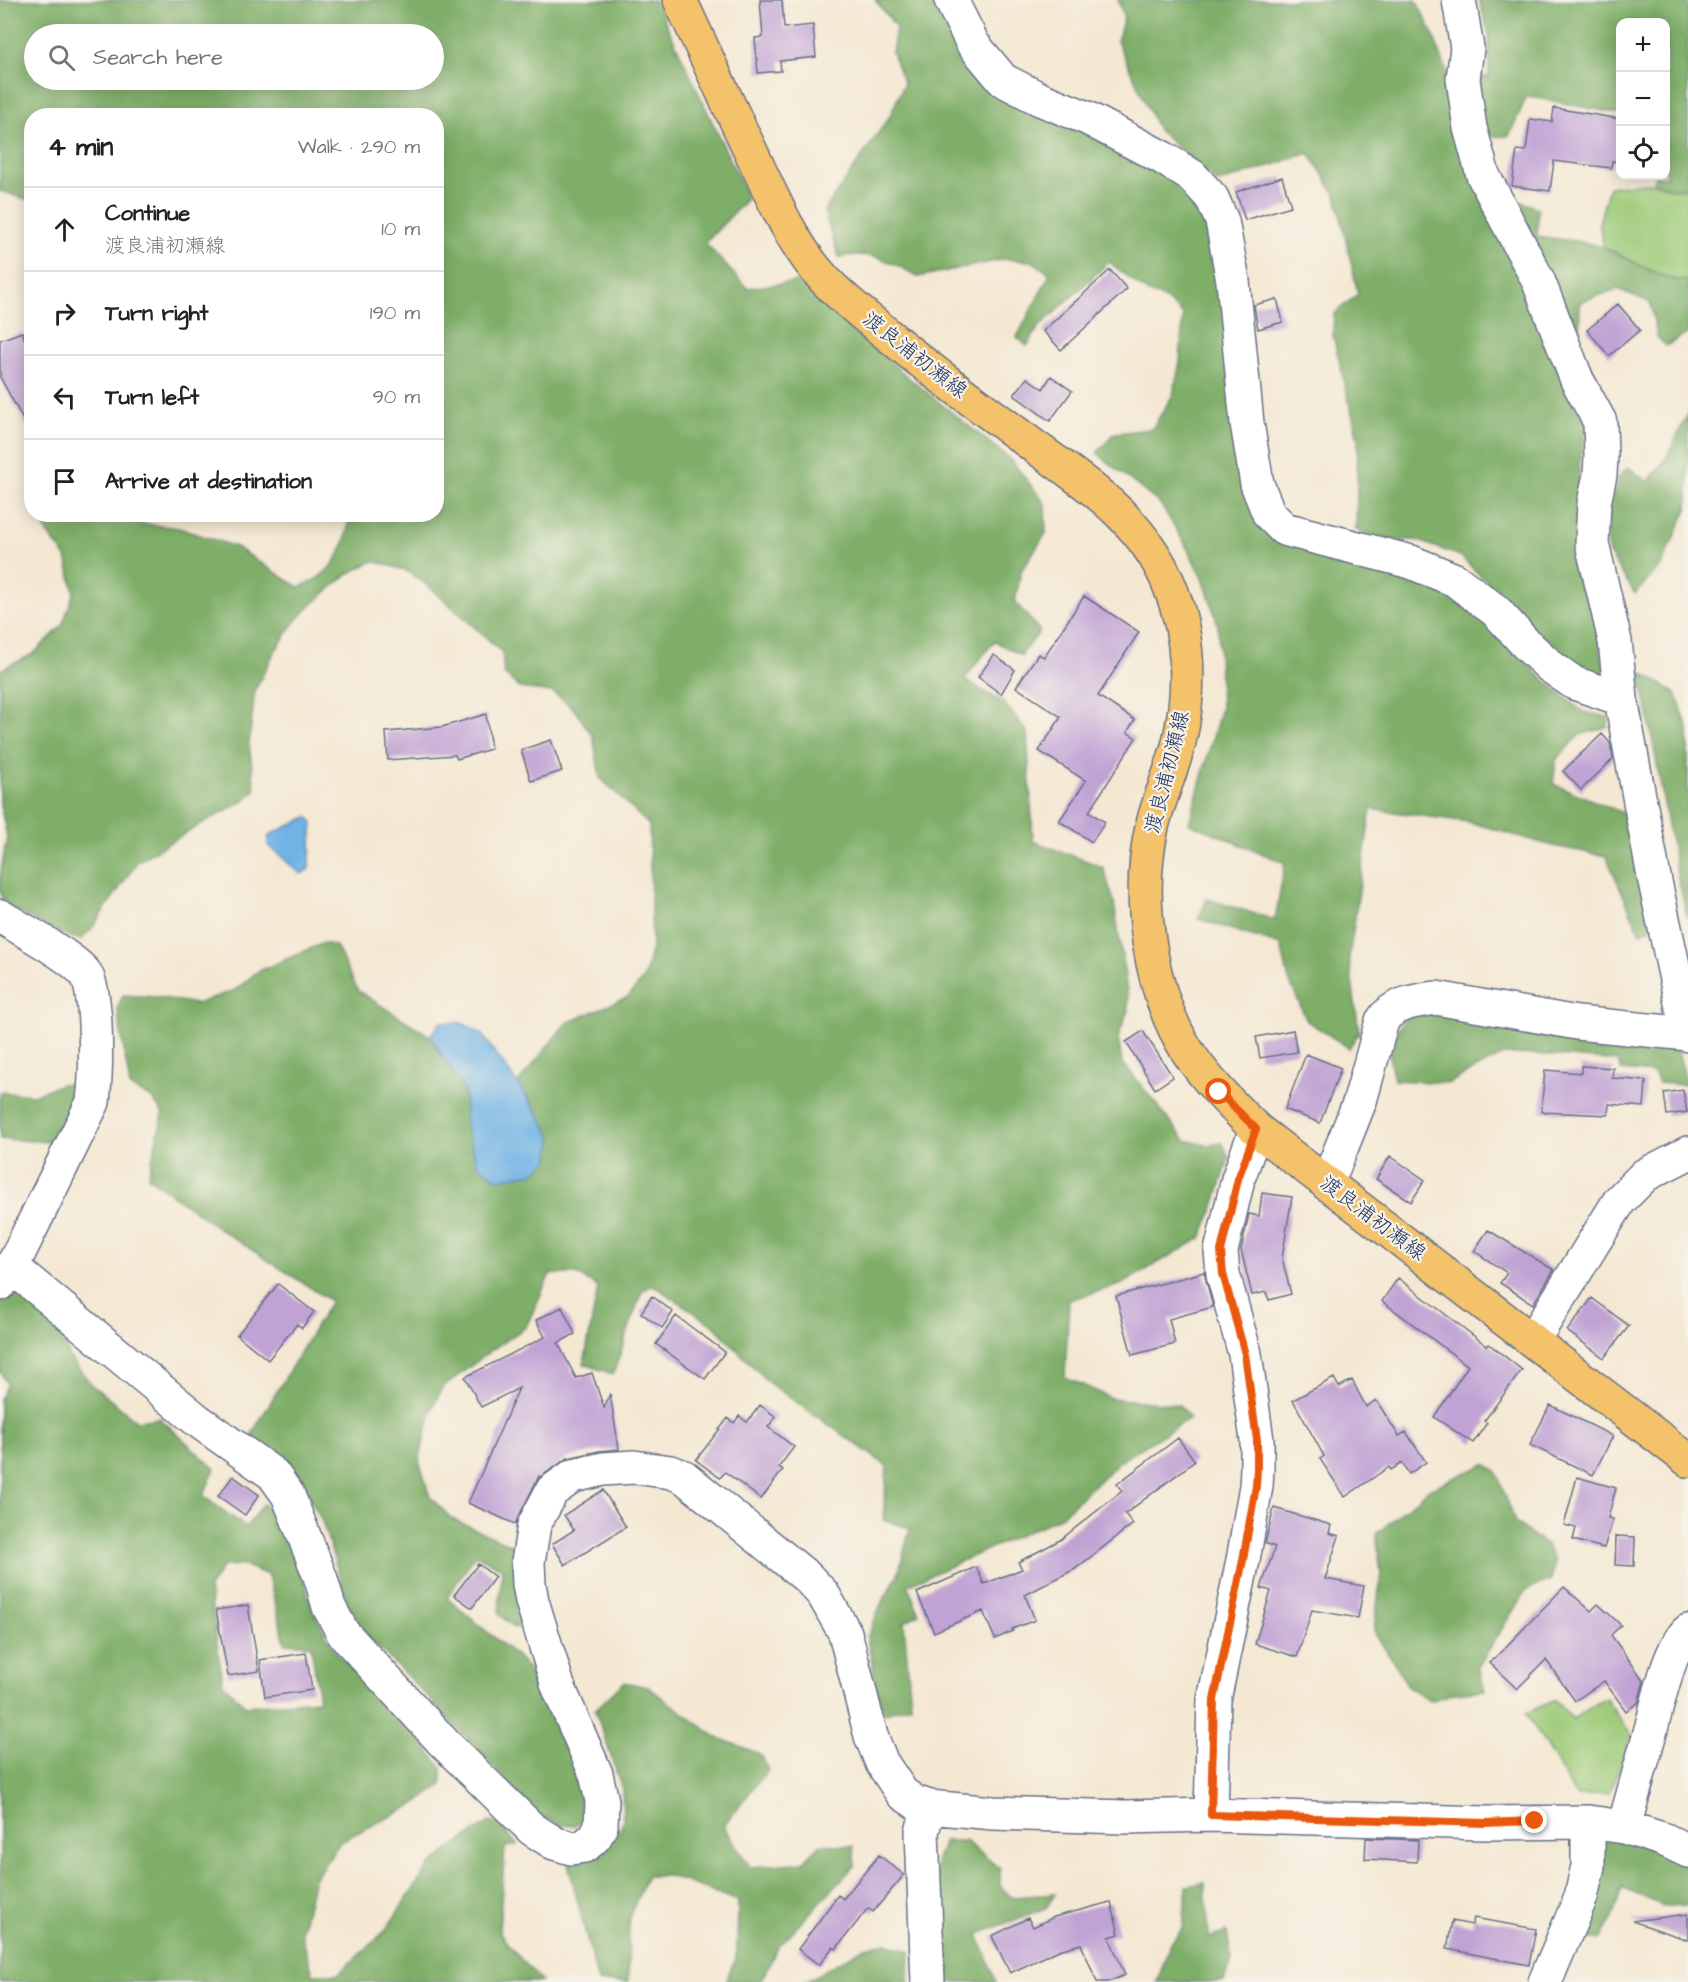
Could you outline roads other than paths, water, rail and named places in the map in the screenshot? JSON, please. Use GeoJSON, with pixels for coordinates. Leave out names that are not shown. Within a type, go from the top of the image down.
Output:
{"type":"FeatureCollection","features":[{"type":"Feature","properties":{"kind":"main road","name":"渡良浦初瀬線"},"geometry":{"type":"LineString","coordinates":[[680,0],[776,204],[806,255],[823,278],[920,362],[1093,489],[1127,519],[1154,551],[1170,586],[1182,622],[1186,658],[1186,692],[1179,741],[1153,825],[1147,854],[1144,892],[1154,964],[1165,1005],[1187,1051],[1219,1092],[1256,1129],[1688,1460]]}},
{"type":"Feature","properties":{"kind":"street"},"geometry":{"type":"LineString","coordinates":[[951,0],[973,44],[1003,80],[1040,99],[1087,118],[1163,158],[1192,176],[1212,198],[1222,221],[1233,281],[1247,423],[1257,484],[1269,514],[1284,529],[1412,562],[1455,580],[1496,611],[1551,667],[1574,683],[1621,699]]}},
{"type":"Feature","properties":{"kind":"street"},"geometry":{"type":"LineString","coordinates":[[1327,1184],[1360,1101],[1382,1021],[1389,1011],[1415,1001],[1436,998],[1577,1023],[1688,1035],[1654,876],[1621,699],[1615,641],[1592,543],[1594,502],[1600,475],[1600,422],[1577,380],[1538,280],[1483,176],[1470,128],[1463,79],[1467,48],[1458,0]]}},
{"type":"Feature","properties":{"kind":"street"},"geometry":{"type":"LineString","coordinates":[[0,916],[86,974],[91,987],[96,1076],[93,1102],[6,1276],[197,1420],[273,1474],[288,1495],[321,1579],[329,1607],[343,1633],[444,1743],[532,1829],[554,1843],[571,1848],[585,1846],[601,1826],[602,1801],[596,1774],[558,1686],[540,1629],[529,1584],[530,1545],[534,1525],[552,1491],[573,1476],[603,1469],[634,1467],[671,1472],[684,1478],[808,1578],[823,1594],[845,1633],[872,1736],[882,1763],[902,1793],[915,1802],[929,1807],[993,1813],[1125,1817],[1211,1815],[1485,1823],[1588,1822],[1624,1827],[1665,1840],[1688,1851]]}},
{"type":"Feature","properties":{"kind":"street"},"geometry":{"type":"LineString","coordinates":[[1211,1815],[1214,1700],[1243,1560],[1257,1468],[1257,1440],[1245,1354],[1223,1274],[1221,1251],[1238,1179],[1256,1129]]}},
{"type":"Feature","properties":{"kind":"street"},"geometry":{"type":"LineString","coordinates":[[1533,1340],[1620,1200],[1645,1175],[1688,1153]]}},
{"type":"Feature","properties":{"kind":"street"},"geometry":{"type":"LineString","coordinates":[[1624,1827],[1662,1686],[1672,1656],[1688,1630]]}},
{"type":"Feature","properties":{"kind":"street"},"geometry":{"type":"LineString","coordinates":[[928,1982],[922,1832],[929,1807]]}},
{"type":"Feature","properties":{"kind":"street"},"geometry":{"type":"LineString","coordinates":[[1545,1982],[1581,1897],[1588,1866],[1588,1822]]}},
{"type":"Feature","properties":{"kind":"water"},"geometry":{"type":"Polygon","coordinates":[[[308,817],[313,822],[309,869],[301,874],[268,845],[269,835],[308,817]]]}},
{"type":"Feature","properties":{"kind":"water"},"geometry":{"type":"Polygon","coordinates":[[[441,1022],[462,1023],[482,1034],[538,1113],[552,1139],[549,1160],[533,1173],[498,1179],[478,1165],[466,1127],[464,1090],[430,1036],[441,1022]]]}}]}
